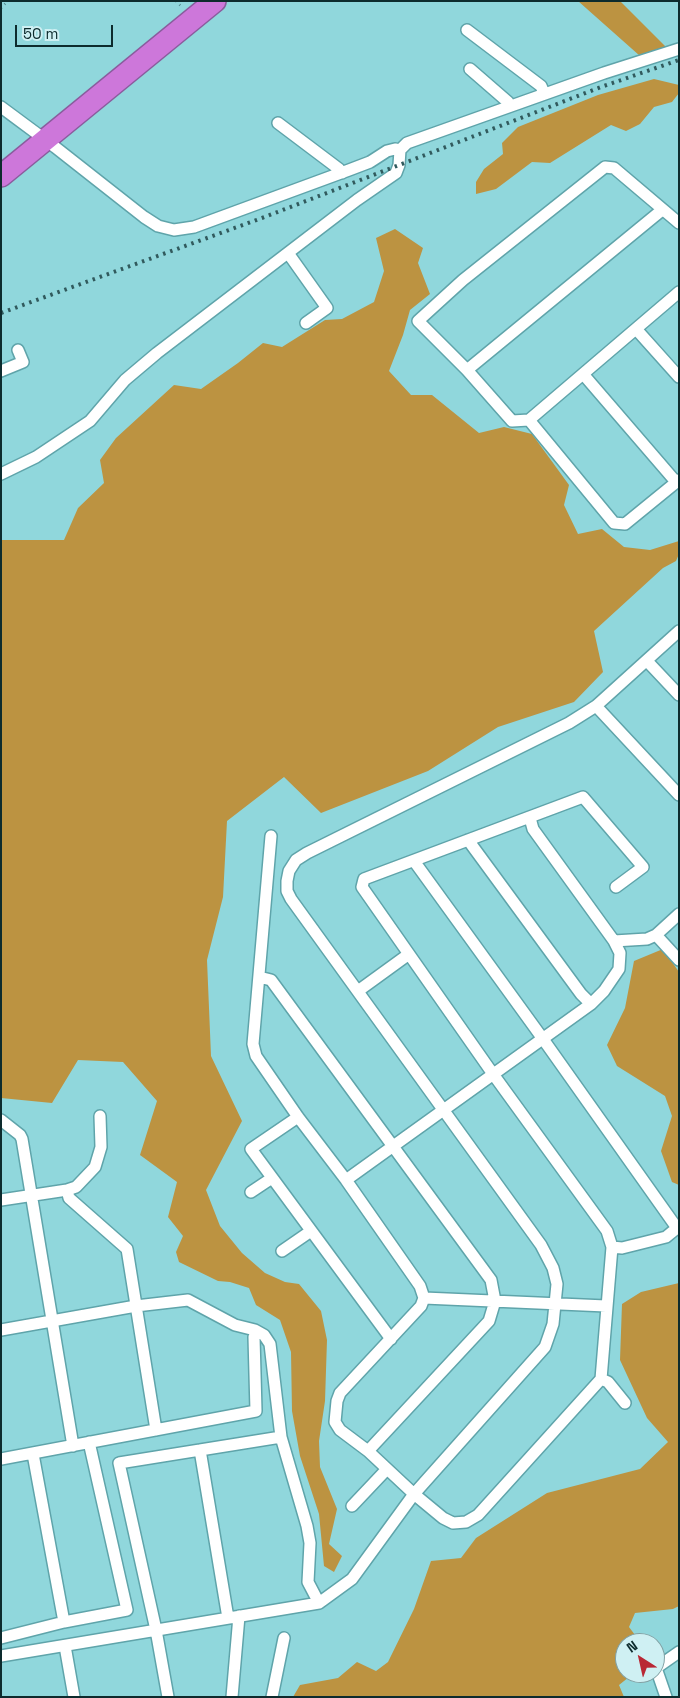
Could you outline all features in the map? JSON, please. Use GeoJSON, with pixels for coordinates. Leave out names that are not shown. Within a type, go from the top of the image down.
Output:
{"type":"FeatureCollection","features":[{"type":"Feature","properties":{"kind":"highway"},"geometry":{"type":"LineString","coordinates":[[1,176],[215,1]]}},
{"type":"Feature","properties":{"kind":"street"},"geometry":{"type":"LineString","coordinates":[[467,30],[541,86],[544,94]]}},
{"type":"Feature","properties":{"kind":"street"},"geometry":{"type":"LineString","coordinates":[[1,474],[36,457],[90,421],[125,380],[207,314],[396,173],[399,165],[400,150],[407,143],[509,106],[679,49]]}},
{"type":"Feature","properties":{"kind":"street"},"geometry":{"type":"LineString","coordinates":[[470,69],[508,102],[509,106]]}},
{"type":"Feature","properties":{"kind":"street"},"geometry":{"type":"LineString","coordinates":[[1,107],[144,217],[158,226],[174,230],[194,227],[370,162],[387,151],[400,150]]}},
{"type":"Feature","properties":{"kind":"street"},"geometry":{"type":"LineString","coordinates":[[278,123],[340,169],[342,173]]}},
{"type":"Feature","properties":{"kind":"street"},"geometry":{"type":"LineString","coordinates":[[679,223],[614,168],[605,167],[463,280],[418,321],[467,370],[512,422],[529,420],[679,292]]}},
{"type":"Feature","properties":{"kind":"street"},"geometry":{"type":"LineString","coordinates":[[467,370],[662,210]]}},
{"type":"Feature","properties":{"kind":"street"},"geometry":{"type":"LineString","coordinates":[[288,254],[327,308],[306,323]]}},
{"type":"Feature","properties":{"kind":"street"},"geometry":{"type":"LineString","coordinates":[[636,328],[679,377]]}},
{"type":"Feature","properties":{"kind":"street"},"geometry":{"type":"LineString","coordinates":[[1,371],[23,362],[18,350]]}},
{"type":"Feature","properties":{"kind":"street"},"geometry":{"type":"LineString","coordinates":[[529,420],[614,523],[625,524],[678,481],[583,374]]}},
{"type":"Feature","properties":{"kind":"street"},"geometry":{"type":"LineString","coordinates":[[1,1656],[319,1603],[352,1579],[414,1494],[545,1347],[553,1324],[556,1303],[557,1284],[553,1268],[540,1245],[291,899],[287,891],[287,881],[289,871],[296,860],[307,853],[568,723],[596,706],[679,631]]}},
{"type":"Feature","properties":{"kind":"street"},"geometry":{"type":"LineString","coordinates":[[647,661],[679,695]]}},
{"type":"Feature","properties":{"kind":"street"},"geometry":{"type":"LineString","coordinates":[[596,706],[679,795]]}},
{"type":"Feature","properties":{"kind":"street"},"geometry":{"type":"LineString","coordinates":[[271,836],[253,1044],[256,1056],[420,1286],[424,1298],[421,1306],[340,1393],[337,1401],[335,1422],[340,1430],[368,1451],[414,1494],[443,1518],[454,1523],[466,1522],[478,1515],[601,1379],[612,1247],[607,1231],[362,887],[364,879],[583,797],[643,866],[616,887]]}},
{"type":"Feature","properties":{"kind":"street"},"geometry":{"type":"LineString","coordinates":[[346,1180],[591,1004],[604,991],[619,969],[620,953],[614,941],[533,828],[530,818]]}},
{"type":"Feature","properties":{"kind":"street"},"geometry":{"type":"LineString","coordinates":[[468,840],[581,994],[591,1004]]}},
{"type":"Feature","properties":{"kind":"street"},"geometry":{"type":"LineString","coordinates":[[414,861],[543,1038],[677,1228],[666,1237],[622,1248],[612,1247]]}},
{"type":"Feature","properties":{"kind":"street"},"geometry":{"type":"LineString","coordinates":[[268,879],[287,881]]}},
{"type":"Feature","properties":{"kind":"street"},"geometry":{"type":"LineString","coordinates":[[614,941],[647,939],[656,935],[679,914]]}},
{"type":"Feature","properties":{"kind":"street"},"geometry":{"type":"LineString","coordinates":[[656,935],[679,960]]}},
{"type":"Feature","properties":{"kind":"street"},"geometry":{"type":"LineString","coordinates":[[358,991],[409,954]]}},
{"type":"Feature","properties":{"kind":"street"},"geometry":{"type":"LineString","coordinates":[[259,977],[271,980],[491,1280],[495,1301],[489,1321],[368,1451]]}},
{"type":"Feature","properties":{"kind":"street"},"geometry":{"type":"LineString","coordinates":[[1,1200],[76,1187],[95,1167],[101,1147],[100,1116]]}},
{"type":"Feature","properties":{"kind":"street"},"geometry":{"type":"LineString","coordinates":[[298,1117],[251,1149],[391,1339]]}},
{"type":"Feature","properties":{"kind":"street"},"geometry":{"type":"LineString","coordinates":[[1,1120],[20,1135],[22,1139],[73,1446]]}},
{"type":"Feature","properties":{"kind":"street"},"geometry":{"type":"LineString","coordinates":[[251,1192],[272,1178]]}},
{"type":"Feature","properties":{"kind":"street"},"geometry":{"type":"LineString","coordinates":[[67,1190],[69,1198],[127,1250],[156,1430]]}},
{"type":"Feature","properties":{"kind":"street"},"geometry":{"type":"LineString","coordinates":[[282,1251],[312,1232]]}},
{"type":"Feature","properties":{"kind":"street"},"geometry":{"type":"LineString","coordinates":[[424,1298],[606,1306]]}},
{"type":"Feature","properties":{"kind":"street"},"geometry":{"type":"LineString","coordinates":[[1,1330],[136,1306],[188,1300],[235,1325],[264,1336],[270,1344],[281,1437],[307,1526],[310,1543],[308,1582],[319,1603]]}},
{"type":"Feature","properties":{"kind":"street"},"geometry":{"type":"LineString","coordinates":[[1,1459],[256,1411],[254,1337],[257,1332]]}},
{"type":"Feature","properties":{"kind":"street"},"geometry":{"type":"LineString","coordinates":[[601,1379],[608,1382],[625,1403]]}},
{"type":"Feature","properties":{"kind":"street"},"geometry":{"type":"LineString","coordinates":[[168,1697],[156,1630],[119,1463],[281,1437]]}},
{"type":"Feature","properties":{"kind":"street"},"geometry":{"type":"LineString","coordinates":[[1,1638],[64,1622],[128,1610],[89,1442]]}},
{"type":"Feature","properties":{"kind":"street"},"geometry":{"type":"LineString","coordinates":[[200,1450],[234,1617],[236,1640],[232,1697]]}},
{"type":"Feature","properties":{"kind":"street"},"geometry":{"type":"LineString","coordinates":[[33,1454],[64,1622]]}},
{"type":"Feature","properties":{"kind":"street"},"geometry":{"type":"LineString","coordinates":[[352,1506],[387,1469]]}},
{"type":"Feature","properties":{"kind":"street"},"geometry":{"type":"LineString","coordinates":[[272,1697],[284,1638]]}},
{"type":"Feature","properties":{"kind":"street"},"geometry":{"type":"LineString","coordinates":[[64,1646],[74,1697]]}},
{"type":"Feature","properties":{"kind":"street"},"geometry":{"type":"LineString","coordinates":[[666,1697],[656,1668],[679,1652]]}},
{"type":"Feature","properties":{"kind":"path"},"geometry":{"type":"LineString","coordinates":[[1,8],[8,1]]}},
{"type":"Feature","properties":{"kind":"shaded area"},"geometry":{"type":"Polygon","coordinates":[[[578,1],[620,1],[667,48],[640,56],[578,1]]]}},
{"type":"Feature","properties":{"kind":"shaded area"},"geometry":{"type":"Polygon","coordinates":[[[654,79],[679,85],[679,93],[672,102],[654,107],[640,124],[626,131],[611,125],[550,163],[532,162],[496,189],[476,194],[476,182],[484,169],[503,154],[502,143],[518,127],[598,95],[654,79]]]}},
{"type":"Feature","properties":{"kind":"shaded area"},"geometry":{"type":"Polygon","coordinates":[[[395,229],[423,248],[418,263],[430,294],[410,310],[403,335],[389,371],[411,395],[432,395],[479,433],[504,427],[532,434],[569,485],[564,505],[578,534],[602,529],[624,547],[650,550],[679,541],[679,554],[676,561],[663,568],[594,631],[603,672],[574,702],[498,727],[428,771],[321,813],[284,777],[227,821],[223,897],[207,960],[211,1056],[242,1121],[206,1190],[220,1226],[242,1253],[265,1273],[285,1282],[299,1284],[321,1311],[327,1340],[325,1401],[319,1441],[320,1467],[337,1509],[329,1544],[342,1556],[334,1572],[324,1566],[319,1514],[300,1456],[292,1411],[291,1352],[280,1320],[256,1305],[249,1288],[230,1282],[218,1281],[179,1262],[176,1252],[183,1236],[168,1217],[177,1182],[140,1155],[157,1101],[123,1062],[78,1060],[52,1103],[1,1098],[1,540],[64,540],[78,508],[104,483],[100,460],[116,438],[174,385],[201,389],[263,343],[282,347],[325,320],[342,319],[374,302],[384,271],[376,238],[395,229]]]}},
{"type":"Feature","properties":{"kind":"shaded area"},"geometry":{"type":"Polygon","coordinates":[[[663,949],[679,972],[679,1185],[672,1182],[661,1151],[672,1116],[665,1096],[617,1066],[607,1045],[625,1008],[634,961],[663,949]]]}},
{"type":"Feature","properties":{"kind":"shaded area"},"geometry":{"type":"Polygon","coordinates":[[[679,1283],[679,1606],[673,1609],[635,1613],[629,1627],[634,1633],[615,1633],[615,1683],[622,1683],[619,1685],[624,1697],[293,1697],[300,1685],[338,1678],[357,1662],[376,1671],[388,1662],[414,1609],[431,1561],[461,1558],[476,1538],[547,1493],[640,1469],[668,1442],[647,1418],[620,1360],[622,1304],[641,1292],[679,1283]]]}},
{"type":"Feature","properties":{"kind":"railway"},"geometry":{"type":"LineString","coordinates":[[1,313],[262,218],[601,87],[679,60]]}}]}
